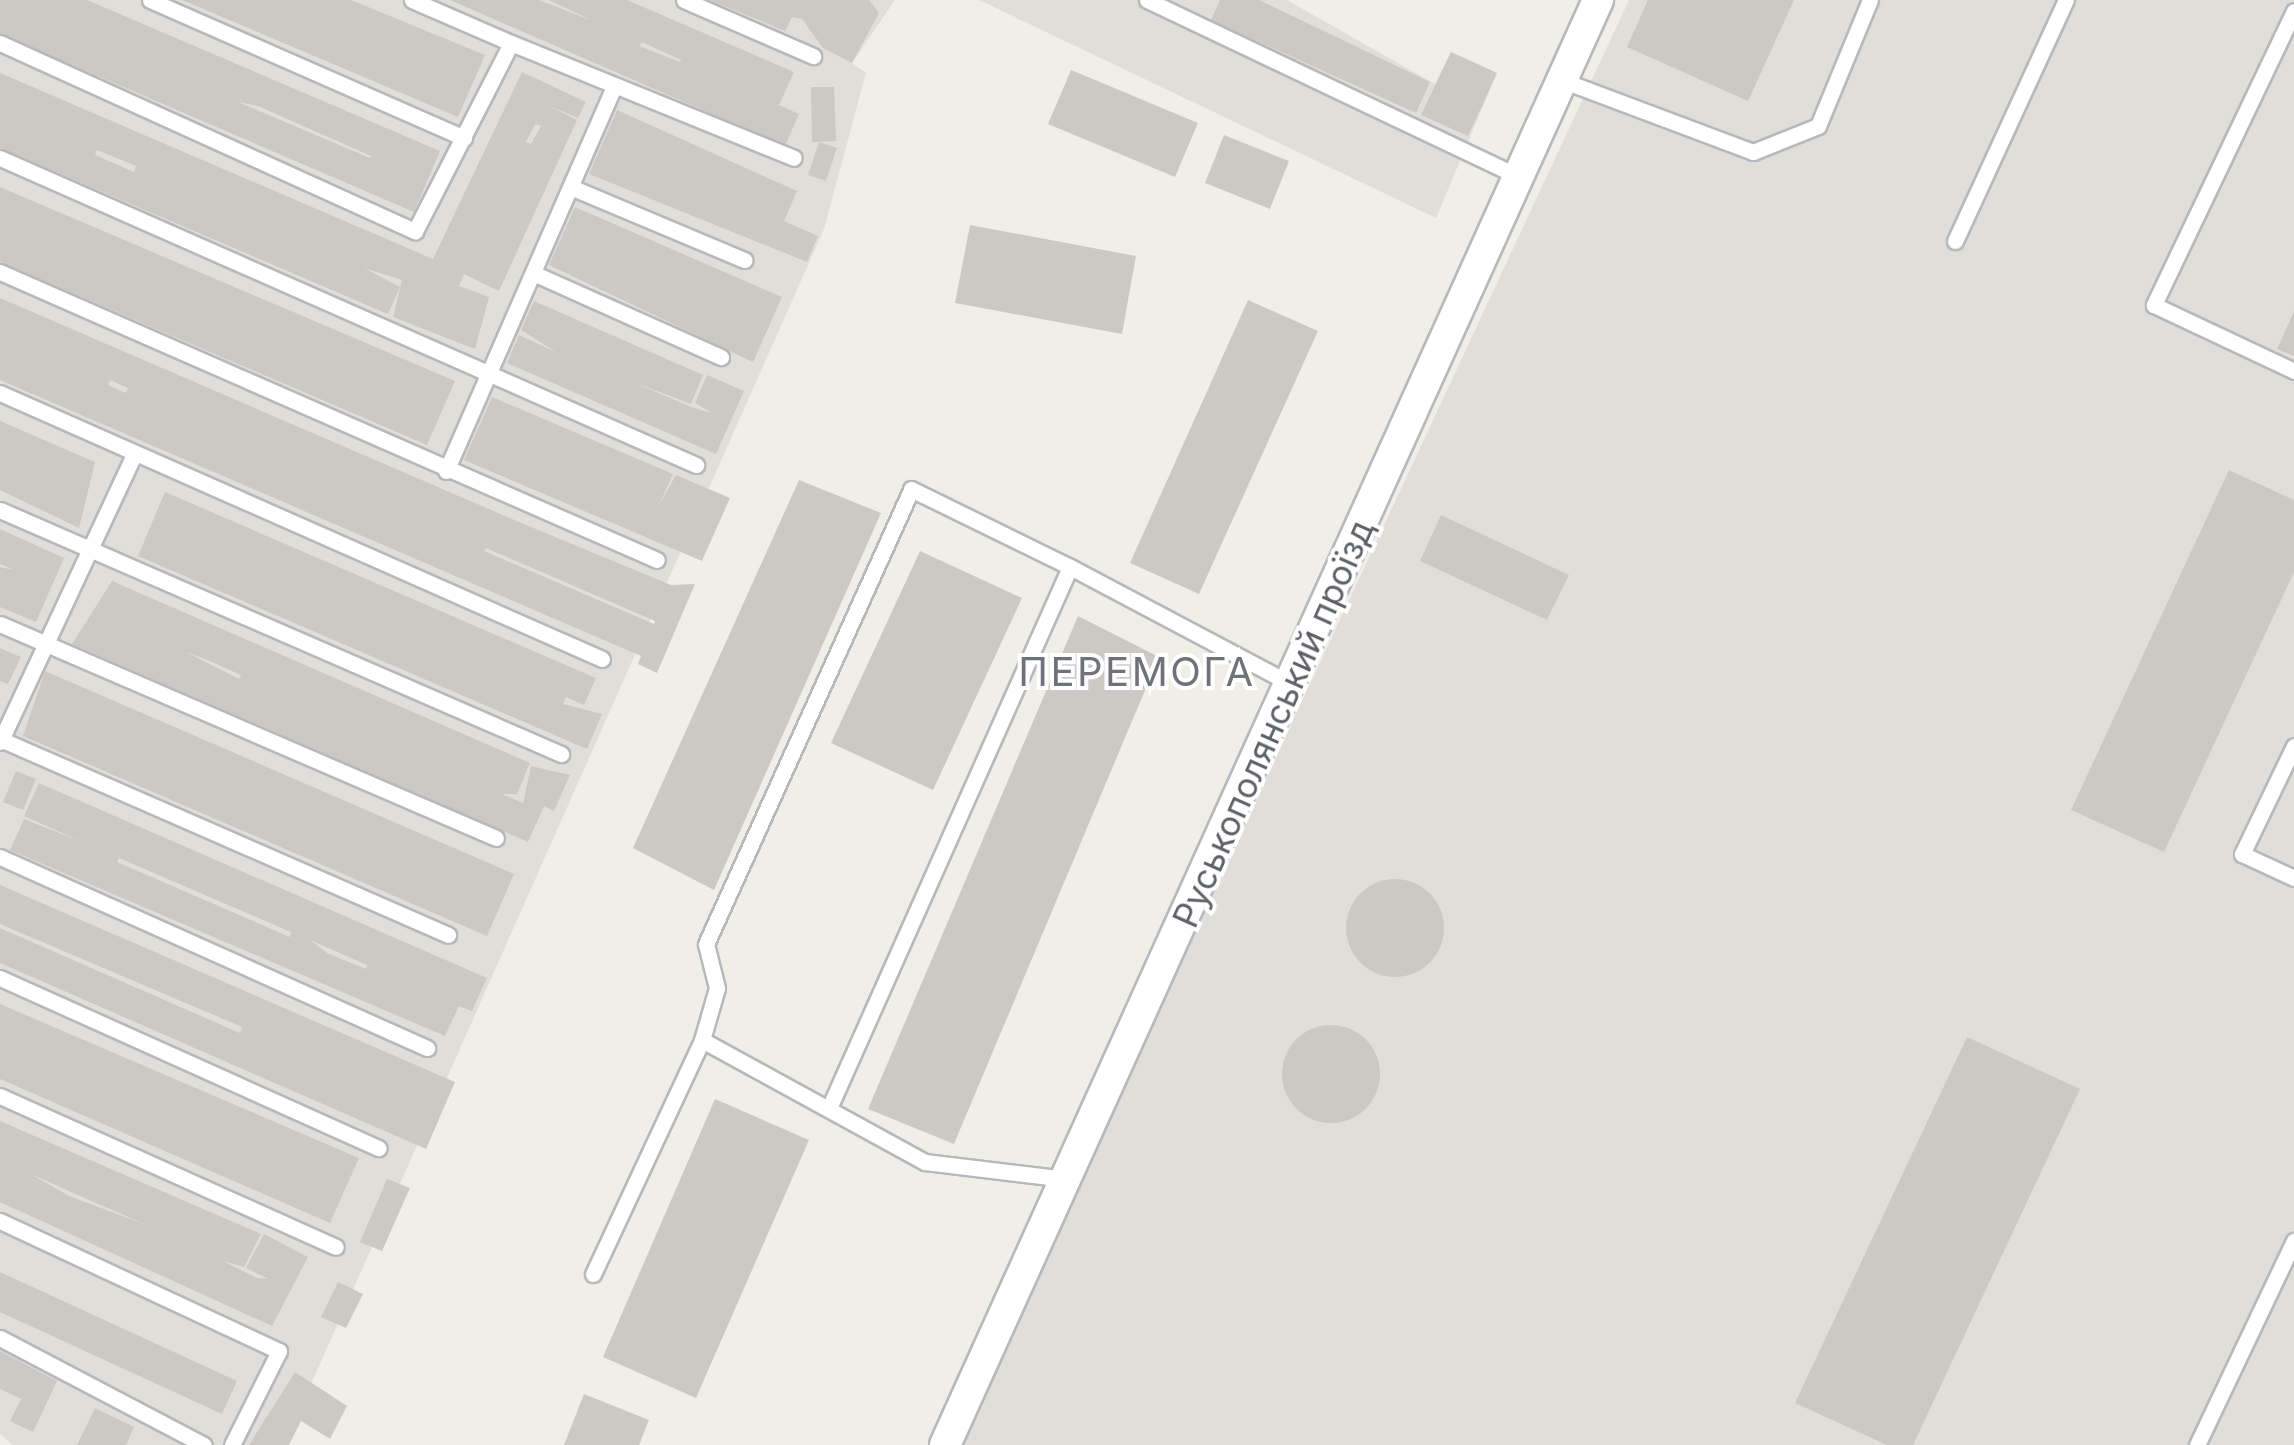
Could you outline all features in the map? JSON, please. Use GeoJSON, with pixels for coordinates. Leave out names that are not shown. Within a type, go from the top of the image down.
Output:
{"type":"FeatureCollection","features":[{"type":"Feature","properties":{"kind":"street","name":"Руськополянський проїзд"},"geometry":{"type":"LineString","coordinates":[[945,1445],[1598,0]]}},
{"type":"Feature","properties":{"kind":"lane"},"geometry":{"type":"LineString","coordinates":[[150,0],[464,138]]}},
{"type":"Feature","properties":{"kind":"lane"},"geometry":{"type":"LineString","coordinates":[[412,0],[613,88],[794,158]]}},
{"type":"Feature","properties":{"kind":"lane"},"geometry":{"type":"LineString","coordinates":[[684,0],[813,56]]}},
{"type":"Feature","properties":{"kind":"lane"},"geometry":{"type":"LineString","coordinates":[[1146,0],[1519,177]]}},
{"type":"Feature","properties":{"kind":"lane"},"geometry":{"type":"LineString","coordinates":[[1176,16],[1183,0]]}},
{"type":"Feature","properties":{"kind":"lane"},"geometry":{"type":"LineString","coordinates":[[1564,82],[1753,152],[1818,126],[1870,0]]}},
{"type":"Feature","properties":{"kind":"lane"},"geometry":{"type":"LineString","coordinates":[[1955,241],[2066,0]]}},
{"type":"Feature","properties":{"kind":"lane"},"geometry":{"type":"LineString","coordinates":[[2294,12],[2154,305],[2294,372]]}},
{"type":"Feature","properties":{"kind":"lane"},"geometry":{"type":"LineString","coordinates":[[0,43],[415,231],[510,44]]}},
{"type":"Feature","properties":{"kind":"lane"},"geometry":{"type":"LineString","coordinates":[[446,470],[485,373],[573,188],[613,88]]}},
{"type":"Feature","properties":{"kind":"lane"},"geometry":{"type":"LineString","coordinates":[[0,158],[696,465]]}},
{"type":"Feature","properties":{"kind":"lane"},"geometry":{"type":"LineString","coordinates":[[573,188],[744,260]]}},
{"type":"Feature","properties":{"kind":"lane"},"geometry":{"type":"LineString","coordinates":[[0,272],[657,560]]}},
{"type":"Feature","properties":{"kind":"lane"},"geometry":{"type":"LineString","coordinates":[[532,272],[721,357]]}},
{"type":"Feature","properties":{"kind":"lane"},"geometry":{"type":"LineString","coordinates":[[0,393],[133,458],[602,659]]}},
{"type":"Feature","properties":{"kind":"lane"},"geometry":{"type":"LineString","coordinates":[[133,458],[94,552],[42,642],[0,740],[448,935]]}},
{"type":"Feature","properties":{"kind":"lane"},"geometry":{"type":"LineString","coordinates":[[593,1274],[702,1040],[717,988],[706,944],[911,489],[1070,567],[1291,684]]}},
{"type":"Feature","properties":{"kind":"lane"},"geometry":{"type":"LineString","coordinates":[[0,510],[561,754]]}},
{"type":"Feature","properties":{"kind":"lane"},"geometry":{"type":"LineString","coordinates":[[830,1106],[1070,567]]}},
{"type":"Feature","properties":{"kind":"lane"},"geometry":{"type":"LineString","coordinates":[[0,624],[496,838]]}},
{"type":"Feature","properties":{"kind":"lane"},"geometry":{"type":"LineString","coordinates":[[2294,746],[2242,854],[2294,878]]}},
{"type":"Feature","properties":{"kind":"lane"},"geometry":{"type":"LineString","coordinates":[[0,857],[427,1048]]}},
{"type":"Feature","properties":{"kind":"lane"},"geometry":{"type":"LineString","coordinates":[[0,978],[379,1148]]}},
{"type":"Feature","properties":{"kind":"lane"},"geometry":{"type":"LineString","coordinates":[[702,1040],[830,1106],[926,1162],[1066,1179]]}},
{"type":"Feature","properties":{"kind":"lane"},"geometry":{"type":"LineString","coordinates":[[0,1096],[336,1247]]}},
{"type":"Feature","properties":{"kind":"lane"},"geometry":{"type":"LineString","coordinates":[[0,1221],[280,1351],[232,1445]]}},
{"type":"Feature","properties":{"kind":"lane"},"geometry":{"type":"LineString","coordinates":[[2197,1445],[2294,1241]]}},
{"type":"Feature","properties":{"kind":"lane"},"geometry":{"type":"LineString","coordinates":[[0,1338],[204,1445]]}},
{"type":"Feature","properties":{"kind":"shaded area"},"geometry":{"type":"Polygon","coordinates":[[[0,0],[895,0],[852,63],[866,73],[824,229],[284,1445],[12,1445],[0,1434],[0,0]]]}},
{"type":"Feature","properties":{"kind":"shaded area"},"geometry":{"type":"Polygon","coordinates":[[[979,0],[1287,0],[1435,84],[1451,52],[1497,73],[1436,218],[979,0]]]}},
{"type":"Feature","properties":{"kind":"shaded area"},"geometry":{"type":"Polygon","coordinates":[[[1629,0],[2294,0],[2294,1445],[955,1445],[1629,0]]]}},
{"type":"Feature","properties":{"kind":"building"},"geometry":{"type":"Polygon","coordinates":[[[0,0],[87,0],[440,151],[414,212],[0,34],[0,0]],[[238,102],[371,156],[258,106],[238,102]]]}},
{"type":"Feature","properties":{"kind":"building"},"geometry":{"type":"Polygon","coordinates":[[[182,0],[351,0],[485,55],[458,117],[182,0]]]}},
{"type":"Feature","properties":{"kind":"building"},"geometry":{"type":"Polygon","coordinates":[[[450,0],[539,0],[593,21],[549,0],[627,0],[794,72],[779,105],[799,114],[785,146],[450,0]],[[642,42],[639,46],[680,62],[642,42]]]}},
{"type":"Feature","properties":{"kind":"building"},"geometry":{"type":"Polygon","coordinates":[[[710,0],[869,0],[879,13],[852,63],[823,48],[802,19],[792,17],[785,31],[710,0]]]}},
{"type":"Feature","properties":{"kind":"building"},"geometry":{"type":"Polygon","coordinates":[[[1220,0],[1259,0],[1430,82],[1416,113],[1211,20],[1220,0]]]}},
{"type":"Feature","properties":{"kind":"building"},"geometry":{"type":"Polygon","coordinates":[[[1648,0],[1794,0],[1748,101],[1627,47],[1648,0]]]}},
{"type":"Feature","properties":{"kind":"building"},"geometry":{"type":"Polygon","coordinates":[[[1451,52],[1497,73],[1468,136],[1421,115],[1451,52]]]}},
{"type":"Feature","properties":{"kind":"building"},"geometry":{"type":"Polygon","coordinates":[[[1071,70],[1198,123],[1175,177],[1048,124],[1071,70]]]}},
{"type":"Feature","properties":{"kind":"building"},"geometry":{"type":"Polygon","coordinates":[[[522,72],[586,102],[578,118],[549,106],[577,120],[499,291],[464,274],[459,286],[489,297],[475,349],[393,317],[402,280],[364,268],[400,287],[388,314],[0,148],[0,73],[433,259],[522,72]],[[535,124],[526,142],[531,144],[541,126],[535,124]],[[97,150],[95,155],[134,172],[136,166],[97,150]]]}},
{"type":"Feature","properties":{"kind":"building"},"geometry":{"type":"Polygon","coordinates":[[[811,87],[834,87],[836,141],[812,142],[811,87]]]}},
{"type":"Feature","properties":{"kind":"building"},"geometry":{"type":"Polygon","coordinates":[[[617,110],[797,191],[784,221],[818,236],[807,262],[589,174],[617,110]]]}},
{"type":"Feature","properties":{"kind":"building"},"geometry":{"type":"Polygon","coordinates":[[[1224,135],[1289,161],[1270,209],[1205,183],[1224,135]]]}},
{"type":"Feature","properties":{"kind":"building"},"geometry":{"type":"Polygon","coordinates":[[[819,142],[837,148],[826,181],[808,175],[819,142]]]}},
{"type":"Feature","properties":{"kind":"building"},"geometry":{"type":"Polygon","coordinates":[[[0,187],[455,381],[427,445],[0,262],[0,187]]]}},
{"type":"Feature","properties":{"kind":"building"},"geometry":{"type":"Polygon","coordinates":[[[575,207],[782,297],[753,362],[549,265],[575,207]]]}},
{"type":"Feature","properties":{"kind":"building"},"geometry":{"type":"Polygon","coordinates":[[[970,225],[1136,256],[1122,334],[955,303],[970,225]]]}},
{"type":"Feature","properties":{"kind":"building"},"geometry":{"type":"Polygon","coordinates":[[[0,298],[671,585],[695,584],[657,673],[638,664],[641,656],[0,380],[0,298]],[[110,380],[108,385],[126,393],[128,388],[110,380]],[[486,548],[484,551],[654,624],[655,621],[486,548]]]}},
{"type":"Feature","properties":{"kind":"building"},"geometry":{"type":"Polygon","coordinates":[[[1248,300],[1318,331],[1199,594],[1130,563],[1248,300]]]}},
{"type":"Feature","properties":{"kind":"building"},"geometry":{"type":"Polygon","coordinates":[[[534,301],[703,375],[691,404],[633,382],[691,407],[712,413],[695,403],[707,375],[744,391],[716,454],[507,363],[519,335],[556,352],[521,330],[534,301]]]}},
{"type":"Feature","properties":{"kind":"building"},"geometry":{"type":"Polygon","coordinates":[[[2294,311],[2294,356],[2277,349],[2294,311]]]}},
{"type":"Feature","properties":{"kind":"building"},"geometry":{"type":"Polygon","coordinates":[[[492,397],[673,474],[659,505],[676,475],[730,498],[702,561],[464,460],[492,397]]]}},
{"type":"Feature","properties":{"kind":"building"},"geometry":{"type":"Polygon","coordinates":[[[0,421],[95,462],[79,528],[0,490],[0,421]]]}},
{"type":"Feature","properties":{"kind":"building"},"geometry":{"type":"Polygon","coordinates":[[[2229,470],[2294,500],[2294,572],[2164,852],[2071,810],[2229,470]]]}},
{"type":"Feature","properties":{"kind":"building"},"geometry":{"type":"Polygon","coordinates":[[[799,480],[881,513],[714,890],[633,848],[799,480]]]}},
{"type":"Feature","properties":{"kind":"building"},"geometry":{"type":"Polygon","coordinates":[[[165,492],[596,678],[584,705],[566,697],[563,704],[602,714],[587,749],[138,556],[165,492]]]}},
{"type":"Feature","properties":{"kind":"building"},"geometry":{"type":"Polygon","coordinates":[[[1441,515],[1569,575],[1547,620],[1420,561],[1441,515]]]}},
{"type":"Feature","properties":{"kind":"building"},"geometry":{"type":"Polygon","coordinates":[[[0,529],[64,558],[36,622],[0,607],[0,567],[14,570],[0,564],[0,529]]]}},
{"type":"Feature","properties":{"kind":"building"},"geometry":{"type":"Polygon","coordinates":[[[920,551],[1022,598],[933,790],[831,743],[920,551]]]}},
{"type":"Feature","properties":{"kind":"building"},"geometry":{"type":"Polygon","coordinates":[[[112,581],[530,763],[517,794],[502,794],[523,803],[531,766],[570,775],[554,811],[544,806],[528,842],[72,644],[112,581]],[[186,652],[239,679],[241,675],[186,652]]]}},
{"type":"Feature","properties":{"kind":"building"},"geometry":{"type":"Polygon","coordinates":[[[1078,616],[1159,657],[954,1144],[868,1109],[1078,616]]]}},
{"type":"Feature","properties":{"kind":"building"},"geometry":{"type":"Polygon","coordinates":[[[0,648],[21,657],[8,684],[0,681],[0,648]]]}},
{"type":"Feature","properties":{"kind":"building"},"geometry":{"type":"Polygon","coordinates":[[[45,671],[514,874],[487,936],[23,736],[45,671]]]}},
{"type":"Feature","properties":{"kind":"building"},"geometry":{"type":"Polygon","coordinates":[[[16,771],[36,779],[23,810],[3,802],[16,771]]]}},
{"type":"Feature","properties":{"kind":"building"},"geometry":{"type":"Polygon","coordinates":[[[39,783],[487,978],[472,1011],[459,1006],[445,1036],[10,850],[24,819],[80,841],[24,816],[39,783]],[[119,858],[117,862],[290,937],[291,932],[119,858]],[[310,940],[327,953],[366,969],[367,965],[310,940]]]}},
{"type":"Feature","properties":{"kind":"building"},"geometry":{"type":"Polygon","coordinates":[[[1395,879],[1414,883],[1430,893],[1440,909],[1444,928],[1440,947],[1430,963],[1414,973],[1395,977],[1376,973],[1360,963],[1350,947],[1346,928],[1350,909],[1360,893],[1376,883],[1395,879]]]}},
{"type":"Feature","properties":{"kind":"building"},"geometry":{"type":"Polygon","coordinates":[[[0,885],[455,1082],[426,1149],[0,963],[0,928],[240,1033],[242,1027],[0,924],[0,885]]]}},
{"type":"Feature","properties":{"kind":"building"},"geometry":{"type":"Polygon","coordinates":[[[0,1004],[359,1158],[330,1223],[0,1079],[0,1004]]]}},
{"type":"Feature","properties":{"kind":"building"},"geometry":{"type":"Polygon","coordinates":[[[1331,1025],[1350,1029],[1366,1039],[1376,1055],[1380,1074],[1376,1093],[1366,1109],[1350,1119],[1331,1123],[1312,1119],[1296,1109],[1286,1093],[1282,1074],[1286,1055],[1296,1039],[1312,1029],[1331,1025]]]}},
{"type":"Feature","properties":{"kind":"building"},"geometry":{"type":"Polygon","coordinates":[[[1967,1037],[2080,1089],[1913,1445],[1887,1445],[1795,1403],[1967,1037]]]}},
{"type":"Feature","properties":{"kind":"building"},"geometry":{"type":"Polygon","coordinates":[[[715,1099],[809,1140],[696,1398],[603,1357],[715,1099]]]}},
{"type":"Feature","properties":{"kind":"building"},"geometry":{"type":"Polygon","coordinates":[[[0,1121],[261,1234],[244,1267],[223,1261],[257,1278],[268,1279],[246,1268],[264,1234],[308,1257],[272,1326],[0,1202],[0,1121]],[[31,1174],[69,1196],[147,1225],[31,1174]]]}},
{"type":"Feature","properties":{"kind":"building"},"geometry":{"type":"Polygon","coordinates":[[[387,1179],[410,1188],[382,1251],[360,1242],[387,1179]]]}},
{"type":"Feature","properties":{"kind":"building"},"geometry":{"type":"Polygon","coordinates":[[[0,1272],[237,1381],[222,1414],[0,1312],[0,1272]]]}},
{"type":"Feature","properties":{"kind":"building"},"geometry":{"type":"Polygon","coordinates":[[[338,1282],[363,1294],[346,1328],[321,1317],[338,1282]]]}},
{"type":"Feature","properties":{"kind":"building"},"geometry":{"type":"Polygon","coordinates":[[[0,1351],[57,1381],[33,1432],[10,1421],[21,1399],[0,1389],[0,1351]]]}},
{"type":"Feature","properties":{"kind":"building"},"geometry":{"type":"Polygon","coordinates":[[[295,1372],[347,1406],[330,1439],[301,1421],[289,1445],[249,1445],[295,1372]]]}},
{"type":"Feature","properties":{"kind":"building"},"geometry":{"type":"Polygon","coordinates":[[[584,1394],[649,1420],[639,1445],[564,1445],[584,1394]]]}},
{"type":"Feature","properties":{"kind":"building"},"geometry":{"type":"Polygon","coordinates":[[[95,1408],[134,1427],[126,1445],[77,1445],[95,1408]]]}},
{"type":"Feature","properties":{"kind":"district","name":"ПЕРЕМОГА"},"geometry":{"type":"Point","coordinates":[1137,672]}}]}
